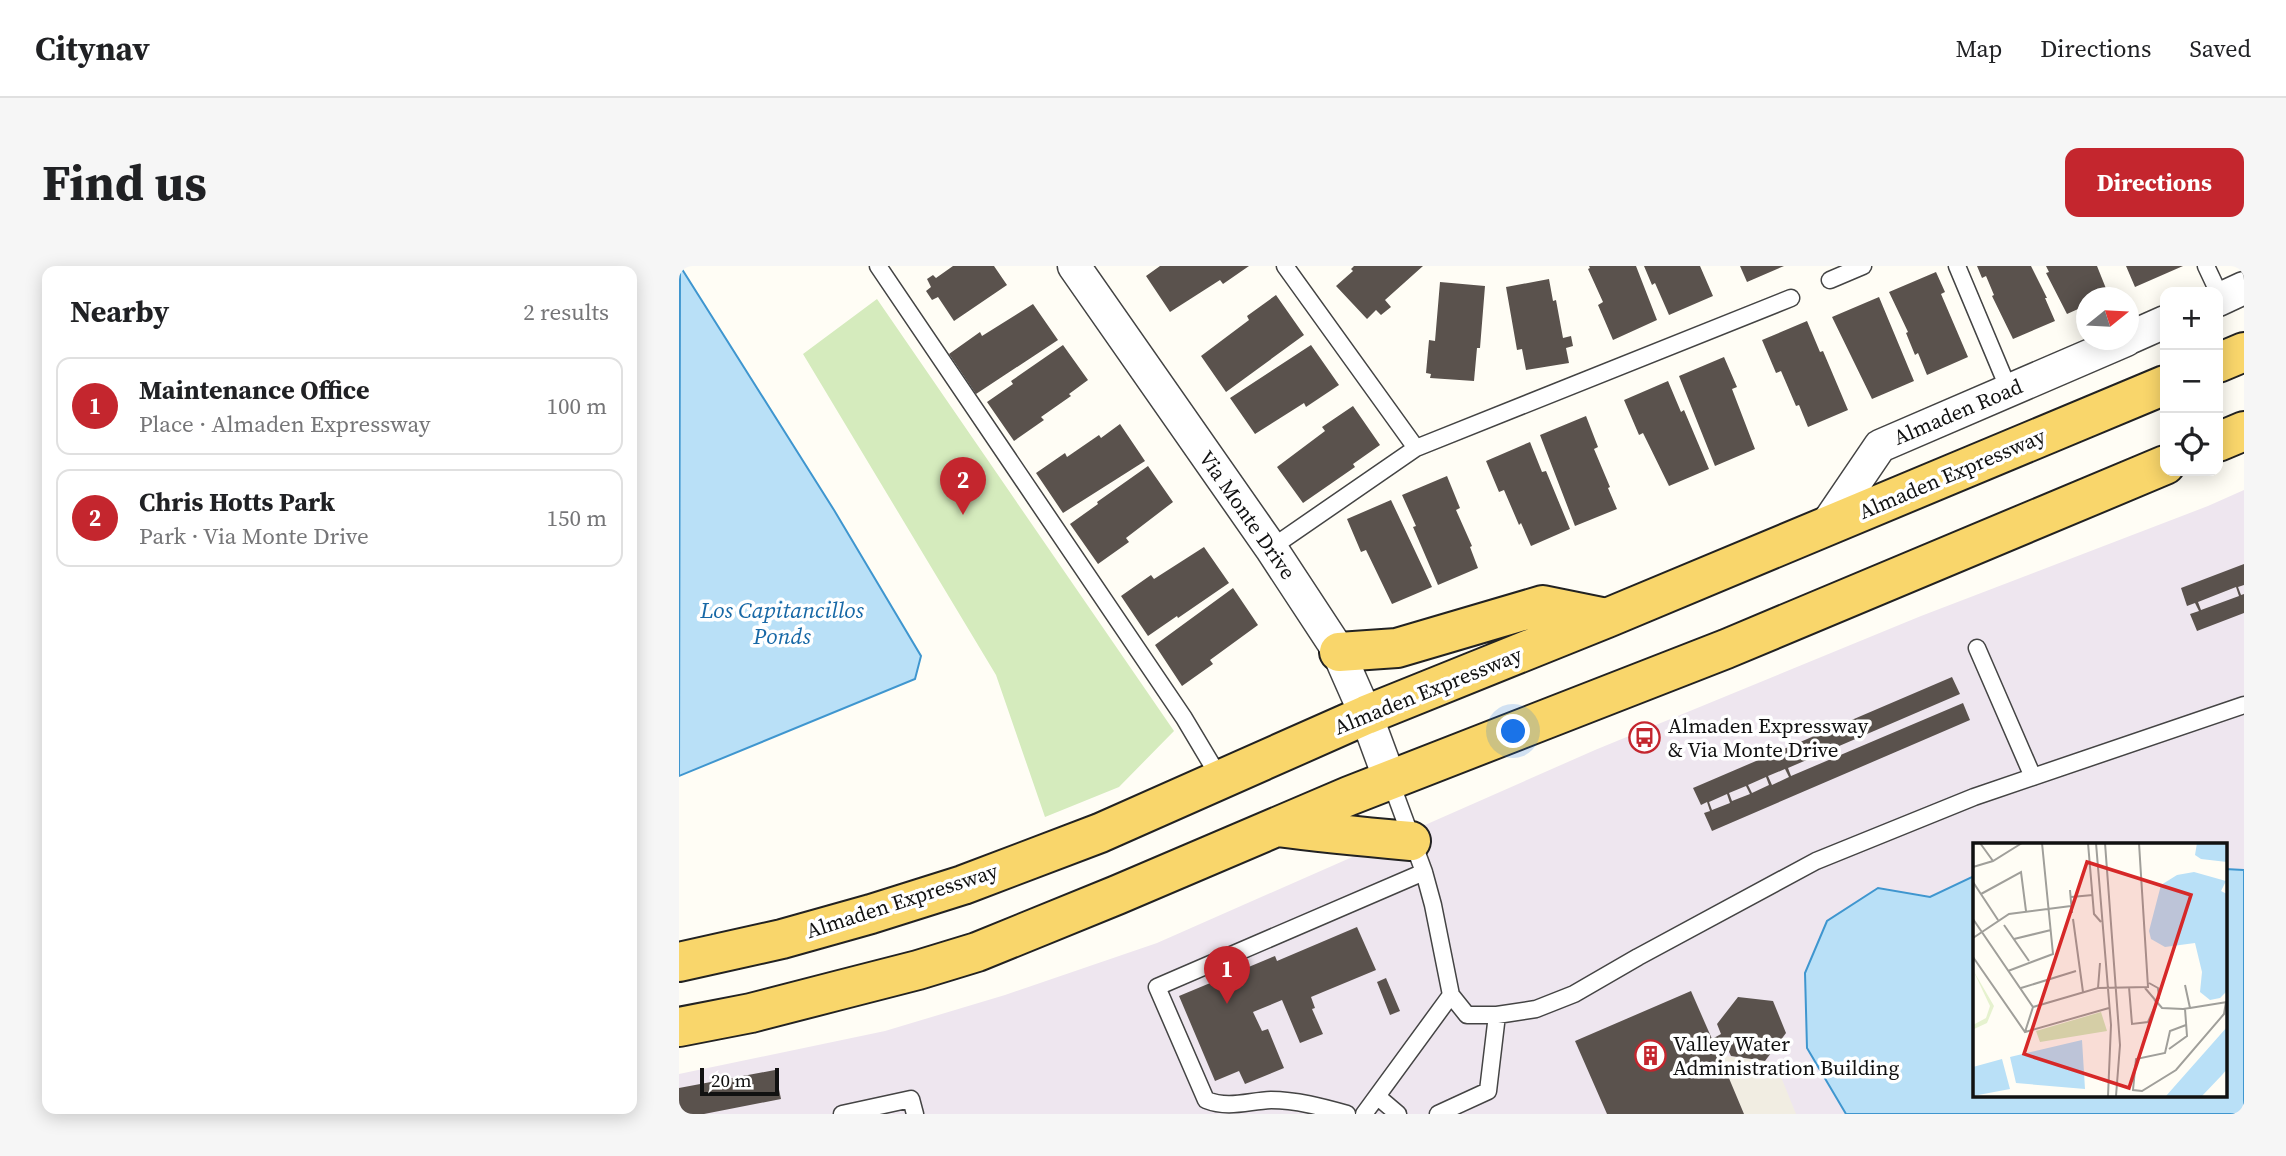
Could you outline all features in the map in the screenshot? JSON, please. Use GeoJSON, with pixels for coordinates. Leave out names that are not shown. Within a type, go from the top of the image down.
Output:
{"type":"FeatureCollection","features":[{"type":"Feature","properties":{"kind":"main road"},"geometry":{"type":"LineString","coordinates":[[2223,361],[2244,352]]}},
{"type":"Feature","properties":{"kind":"main road","name":"Almaden Expressway"},"geometry":{"type":"LineString","coordinates":[[679,962],[782,939],[871,914],[963,885],[1100,834],[1366,715],[1607,618],[2160,387]]}},
{"type":"Feature","properties":{"kind":"main road"},"geometry":{"type":"LineString","coordinates":[[2223,440],[2244,431]]}},
{"type":"Feature","properties":{"kind":"main road"},"geometry":{"type":"LineString","coordinates":[[679,1027],[751,1013],[905,974],[977,951],[1390,780],[1726,649],[2160,467]]}},
{"type":"Feature","properties":{"kind":"main road"},"geometry":{"type":"LineString","coordinates":[[1339,652],[1397,648],[1543,604],[1607,618]]}},
{"type":"Feature","properties":{"kind":"main road"},"geometry":{"type":"LineString","coordinates":[[1277,827],[1342,836],[1358,835],[1417,857]]}},
{"type":"Feature","properties":{"kind":"street","name":"Via Monte Drive"},"geometry":{"type":"LineString","coordinates":[[1074,266],[1271,548],[1339,652],[1390,780]]}},
{"type":"Feature","properties":{"kind":"street","name":"Almaden Road"},"geometry":{"type":"LineString","coordinates":[[2139,334],[2160,324]]}},
{"type":"Feature","properties":{"kind":"street","name":"Almaden Road"},"geometry":{"type":"LineString","coordinates":[[1825,527],[1880,446],[2102,350]]}},
{"type":"Feature","properties":{"kind":"lane"},"geometry":{"type":"LineString","coordinates":[[878,266],[1184,718],[1221,780]]}},
{"type":"Feature","properties":{"kind":"lane"},"geometry":{"type":"LineString","coordinates":[[1285,266],[1416,448]]}},
{"type":"Feature","properties":{"kind":"lane"},"geometry":{"type":"LineString","coordinates":[[1830,280],[1863,266]]}},
{"type":"Feature","properties":{"kind":"lane"},"geometry":{"type":"LineString","coordinates":[[1957,266],[2009,390]]}},
{"type":"Feature","properties":{"kind":"lane"},"geometry":{"type":"LineString","coordinates":[[2206,266],[2228,295]]}},
{"type":"Feature","properties":{"kind":"lane"},"geometry":{"type":"LineString","coordinates":[[1271,548],[1416,448],[1791,298]]}},
{"type":"Feature","properties":{"kind":"lane"},"geometry":{"type":"LineString","coordinates":[[1977,648],[2032,777]]}},
{"type":"Feature","properties":{"kind":"lane"},"geometry":{"type":"LineString","coordinates":[[1390,780],[1433,905],[1451,995],[1467,1015],[1497,1015],[1536,1009],[1574,994],[1816,861],[1974,797],[2244,705]]}},
{"type":"Feature","properties":{"kind":"lane"},"geometry":{"type":"LineString","coordinates":[[1347,1114],[1319,1106],[1270,1100],[1241,1105],[1217,1104],[1206,1100],[1157,987],[1417,857]]}},
{"type":"Feature","properties":{"kind":"lane"},"geometry":{"type":"LineString","coordinates":[[1364,1114],[1451,995]]}},
{"type":"Feature","properties":{"kind":"lane"},"geometry":{"type":"LineString","coordinates":[[1438,1114],[1488,1091],[1497,1015]]}},
{"type":"Feature","properties":{"kind":"lane"},"geometry":{"type":"LineString","coordinates":[[1378,1097],[1398,1114]]}},
{"type":"Feature","properties":{"kind":"lane"},"geometry":{"type":"LineString","coordinates":[[842,1114],[911,1099],[915,1114]]}},
{"type":"Feature","properties":{"kind":"shaded area"},"geometry":{"type":"Polygon","coordinates":[[[2244,490],[2244,1114],[679,1114],[679,1074],[885,1031],[1005,995],[1157,943],[1595,750],[1921,616],[2244,490]]]}},
{"type":"Feature","properties":{"kind":"shaded area"},"geometry":{"type":"Polygon","coordinates":[[[1726,1056],[1775,1062],[1796,1114],[1744,1114],[1720,1059],[1726,1056]]]}},
{"type":"Feature","properties":{"kind":"green space"},"geometry":{"type":"Polygon","coordinates":[[[877,299],[1174,731],[1119,787],[1045,817],[996,675],[803,354],[877,299]]]}},
{"type":"Feature","properties":{"kind":"water","name":"Los Capitancillos Ponds"},"geometry":{"type":"Polygon","coordinates":[[[680,266],[834,510],[921,656],[915,679],[679,776],[680,266]]]}},
{"type":"Feature","properties":{"kind":"water"},"geometry":{"type":"Polygon","coordinates":[[[2227,869],[2244,870],[2244,1114],[1846,1114],[1807,1048],[1805,973],[1827,921],[1878,888],[1930,897],[1973,876],[1973,1096],[2227,1096],[2227,869]]]}},
{"type":"Feature","properties":{"kind":"building"},"geometry":{"type":"Polygon","coordinates":[[[953,266],[994,266],[1007,285],[954,321],[938,297],[932,300],[926,291],[931,287],[927,279],[933,275],[936,278],[953,266]]]}},
{"type":"Feature","properties":{"kind":"building"},"geometry":{"type":"Polygon","coordinates":[[[1160,266],[1249,266],[1223,284],[1220,280],[1170,312],[1146,276],[1160,266]]]}},
{"type":"Feature","properties":{"kind":"building"},"geometry":{"type":"Polygon","coordinates":[[[1354,266],[1423,266],[1385,300],[1391,307],[1381,315],[1376,310],[1367,319],[1336,286],[1353,271],[1351,269],[1354,266]]]}},
{"type":"Feature","properties":{"kind":"building"},"geometry":{"type":"Polygon","coordinates":[[[1589,266],[1636,266],[1657,320],[1613,340],[1598,305],[1603,302],[1589,266]]]}},
{"type":"Feature","properties":{"kind":"building"},"geometry":{"type":"Polygon","coordinates":[[[1644,266],[1700,266],[1713,296],[1669,315],[1644,266]]]}},
{"type":"Feature","properties":{"kind":"building"},"geometry":{"type":"Polygon","coordinates":[[[1740,266],[1784,266],[1747,282],[1740,266]]]}},
{"type":"Feature","properties":{"kind":"building"},"geometry":{"type":"Polygon","coordinates":[[[1977,266],[2031,266],[2055,321],[2013,339],[1992,296],[1994,295],[1986,276],[1982,278],[1977,266]]]}},
{"type":"Feature","properties":{"kind":"building"},"geometry":{"type":"Polygon","coordinates":[[[2046,266],[2097,266],[2105,287],[2076,287],[2076,310],[2067,314],[2046,273],[2049,272],[2046,266]]]}},
{"type":"Feature","properties":{"kind":"building"},"geometry":{"type":"Polygon","coordinates":[[[2126,266],[2183,266],[2135,287],[2126,266]]]}},
{"type":"Feature","properties":{"kind":"building"},"geometry":{"type":"Polygon","coordinates":[[[1936,272],[1945,292],[1941,294],[1968,357],[1927,375],[1918,353],[1915,355],[1906,333],[1908,332],[1889,292],[1936,272]]]}},
{"type":"Feature","properties":{"kind":"building"},"geometry":{"type":"Polygon","coordinates":[[[1549,279],[1563,338],[1571,336],[1573,346],[1566,348],[1569,363],[1526,370],[1522,349],[1517,350],[1506,287],[1549,279]]]}},
{"type":"Feature","properties":{"kind":"building"},"geometry":{"type":"Polygon","coordinates":[[[1440,282],[1485,286],[1480,348],[1477,348],[1474,381],[1430,378],[1431,374],[1426,373],[1429,340],[1435,341],[1440,282]]]}},
{"type":"Feature","properties":{"kind":"building"},"geometry":{"type":"Polygon","coordinates":[[[1276,295],[1304,335],[1226,392],[1201,356],[1249,320],[1247,316],[1276,295]]]}},
{"type":"Feature","properties":{"kind":"building"},"geometry":{"type":"Polygon","coordinates":[[[1879,297],[1914,381],[1872,399],[1832,317],[1879,297]]]}},
{"type":"Feature","properties":{"kind":"building"},"geometry":{"type":"Polygon","coordinates":[[[1033,304],[1058,340],[976,394],[949,354],[980,332],[982,336],[1033,304]]]}},
{"type":"Feature","properties":{"kind":"building"},"geometry":{"type":"Polygon","coordinates":[[[1807,321],[1848,410],[1808,427],[1781,371],[1776,373],[1762,340],[1807,321]]]}},
{"type":"Feature","properties":{"kind":"building"},"geometry":{"type":"Polygon","coordinates":[[[1063,345],[1088,380],[1041,417],[1044,420],[1014,441],[987,402],[1013,384],[1011,381],[1063,345]]]}},
{"type":"Feature","properties":{"kind":"building"},"geometry":{"type":"Polygon","coordinates":[[[1311,345],[1339,385],[1306,407],[1304,403],[1255,434],[1230,398],[1311,345]]]}},
{"type":"Feature","properties":{"kind":"building"},"geometry":{"type":"Polygon","coordinates":[[[1724,357],[1737,387],[1732,389],[1755,449],[1715,466],[1679,376],[1724,357]]]}},
{"type":"Feature","properties":{"kind":"building"},"geometry":{"type":"Polygon","coordinates":[[[1668,381],[1681,412],[1684,410],[1709,469],[1669,486],[1643,433],[1639,435],[1624,400],[1668,381]]]}},
{"type":"Feature","properties":{"kind":"building"},"geometry":{"type":"Polygon","coordinates":[[[1353,406],[1380,445],[1353,464],[1355,467],[1303,503],[1277,467],[1325,431],[1322,427],[1353,406]]]}},
{"type":"Feature","properties":{"kind":"building"},"geometry":{"type":"Polygon","coordinates":[[[1586,416],[1598,447],[1594,449],[1617,509],[1575,526],[1540,435],[1586,416]]]}},
{"type":"Feature","properties":{"kind":"building"},"geometry":{"type":"Polygon","coordinates":[[[1120,424],[1145,461],[1063,513],[1036,473],[1065,453],[1067,457],[1120,424]]]}},
{"type":"Feature","properties":{"kind":"building"},"geometry":{"type":"Polygon","coordinates":[[[1530,442],[1542,472],[1546,471],[1570,529],[1531,546],[1504,490],[1499,492],[1486,461],[1530,442]]]}},
{"type":"Feature","properties":{"kind":"building"},"geometry":{"type":"Polygon","coordinates":[[[1148,466],[1173,502],[1126,538],[1129,542],[1098,564],[1070,524],[1148,466]]]}},
{"type":"Feature","properties":{"kind":"building"},"geometry":{"type":"Polygon","coordinates":[[[1447,476],[1460,508],[1456,510],[1472,546],[1470,547],[1478,568],[1438,585],[1402,495],[1447,476]]]}},
{"type":"Feature","properties":{"kind":"building"},"geometry":{"type":"Polygon","coordinates":[[[1391,500],[1432,587],[1392,604],[1366,550],[1361,552],[1347,519],[1391,500]]]}},
{"type":"Feature","properties":{"kind":"building"},"geometry":{"type":"Polygon","coordinates":[[[1204,547],[1229,583],[1148,636],[1121,596],[1151,575],[1154,579],[1204,547]]]}},
{"type":"Feature","properties":{"kind":"building"},"geometry":{"type":"Polygon","coordinates":[[[2244,564],[2244,585],[2238,587],[2241,595],[2244,594],[2244,613],[2197,631],[2190,614],[2199,611],[2195,603],[2187,606],[2181,588],[2244,564]],[[2236,587],[2198,602],[2201,610],[2239,596],[2236,587]]]}},
{"type":"Feature","properties":{"kind":"building"},"geometry":{"type":"Polygon","coordinates":[[[1233,588],[1258,625],[1210,660],[1213,664],[1182,686],[1155,645],[1233,588]]]}},
{"type":"Feature","properties":{"kind":"building"},"geometry":{"type":"Polygon","coordinates":[[[1952,677],[1960,694],[1788,768],[1791,776],[1963,703],[1970,720],[1712,831],[1704,813],[1710,811],[1707,802],[1701,805],[1693,788],[1952,677]],[[1785,769],[1768,776],[1772,785],[1789,777],[1785,769]],[[1766,777],[1748,785],[1752,793],[1769,785],[1766,777]],[[1746,786],[1729,793],[1732,801],[1750,794],[1746,786]],[[1727,794],[1709,802],[1712,810],[1730,803],[1727,794]]]}},
{"type":"Feature","properties":{"kind":"building"},"geometry":{"type":"Polygon","coordinates":[[[1357,927],[1376,970],[1311,997],[1315,1008],[1312,1009],[1323,1034],[1300,1043],[1282,1000],[1253,1012],[1262,1031],[1268,1029],[1284,1068],[1245,1084],[1239,1071],[1215,1081],[1179,996],[1275,956],[1277,961],[1357,927]]]}},
{"type":"Feature","properties":{"kind":"building"},"geometry":{"type":"Polygon","coordinates":[[[1386,978],[1400,1011],[1390,1015],[1377,982],[1386,978]]]}},
{"type":"Feature","properties":{"kind":"building","name":"Valley Water Administration Building"},"geometry":{"type":"Polygon","coordinates":[[[1691,991],[1712,1039],[1721,1034],[1717,1024],[1738,997],[1773,1001],[1786,1033],[1765,1061],[1731,1056],[1727,1048],[1718,1052],[1744,1114],[1607,1114],[1575,1041],[1691,991]]]}},
{"type":"Feature","properties":{"kind":"building"},"geometry":{"type":"Polygon","coordinates":[[[775,1070],[781,1099],[704,1114],[679,1114],[679,1088],[775,1070]]]}},
{"type":"Feature","properties":{"kind":"place","name":"Chris Hotts Park"},"geometry":{"type":"Point","coordinates":[963,515]}},
{"type":"Feature","properties":{"kind":"place","name":"Almaden Expressway & Via Monte Drive"},"geometry":{"type":"Point","coordinates":[1645,738]}},
{"type":"Feature","properties":{"kind":"place","name":"Maintenance Office"},"geometry":{"type":"Point","coordinates":[1227,1004]}},
{"type":"Feature","properties":{"kind":"place","name":"Valley Water Administration Building"},"geometry":{"type":"Point","coordinates":[1650,1056]}}]}
